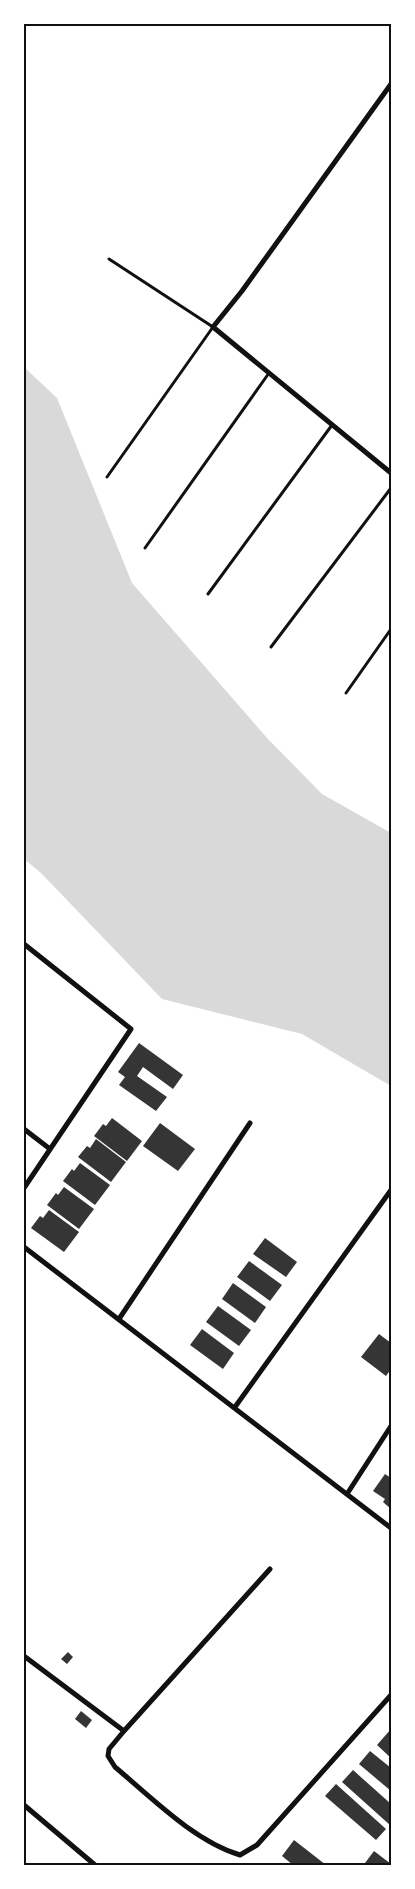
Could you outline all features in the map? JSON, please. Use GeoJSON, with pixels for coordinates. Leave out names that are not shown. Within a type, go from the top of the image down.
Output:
{"type":"FeatureCollection","features":[{"type":"Feature","properties":{"kind":"street"},"geometry":{"type":"LineString","coordinates":[[391,84],[242,291],[213,327],[391,473]]}},
{"type":"Feature","properties":{"kind":"street"},"geometry":{"type":"LineString","coordinates":[[24,944],[131,1030],[24,1188]]}},
{"type":"Feature","properties":{"kind":"street"},"geometry":{"type":"LineString","coordinates":[[119,1319],[250,1123]]}},
{"type":"Feature","properties":{"kind":"street"},"geometry":{"type":"LineString","coordinates":[[24,1129],[50,1149]]}},
{"type":"Feature","properties":{"kind":"street"},"geometry":{"type":"LineString","coordinates":[[235,1407],[391,1190]]}},
{"type":"Feature","properties":{"kind":"street"},"geometry":{"type":"LineString","coordinates":[[24,1247],[391,1528]]}},
{"type":"Feature","properties":{"kind":"street"},"geometry":{"type":"LineString","coordinates":[[346,1494],[391,1426]]}},
{"type":"Feature","properties":{"kind":"street"},"geometry":{"type":"LineString","coordinates":[[270,1569],[109,1749],[108,1756],[115,1767],[200,1836],[221,1849],[240,1855],[257,1845],[391,1695]]}},
{"type":"Feature","properties":{"kind":"street"},"geometry":{"type":"LineString","coordinates":[[24,1656],[124,1730]]}},
{"type":"Feature","properties":{"kind":"street"},"geometry":{"type":"LineString","coordinates":[[24,1805],[95,1865]]}},
{"type":"Feature","properties":{"kind":"lane"},"geometry":{"type":"LineString","coordinates":[[107,477],[213,327],[109,259]]}},
{"type":"Feature","properties":{"kind":"lane"},"geometry":{"type":"LineString","coordinates":[[145,548],[268,373]]}},
{"type":"Feature","properties":{"kind":"lane"},"geometry":{"type":"LineString","coordinates":[[208,594],[332,425]]}},
{"type":"Feature","properties":{"kind":"lane"},"geometry":{"type":"LineString","coordinates":[[271,647],[391,488]]}},
{"type":"Feature","properties":{"kind":"lane"},"geometry":{"type":"LineString","coordinates":[[346,694],[391,629]]}},
{"type":"Feature","properties":{"kind":"shaded area"},"geometry":{"type":"Polygon","coordinates":[[[24,367],[57,398],[132,583],[267,738],[322,794],[391,833],[391,1086],[302,1034],[162,999],[41,873],[24,859],[24,367]]]}},
{"type":"Feature","properties":{"kind":"building"},"geometry":{"type":"Polygon","coordinates":[[[139,1043],[183,1075],[173,1089],[143,1067],[137,1076],[167,1097],[156,1111],[119,1085],[125,1077],[118,1072],[139,1043]]]}},
{"type":"Feature","properties":{"kind":"building"},"geometry":{"type":"Polygon","coordinates":[[[112,1118],[142,1141],[127,1161],[94,1136],[103,1124],[106,1126],[112,1118]]]}},
{"type":"Feature","properties":{"kind":"building"},"geometry":{"type":"Polygon","coordinates":[[[160,1123],[195,1149],[178,1171],[143,1146],[160,1123]]]}},
{"type":"Feature","properties":{"kind":"building"},"geometry":{"type":"Polygon","coordinates":[[[96,1139],[126,1162],[111,1182],[78,1157],[87,1146],[90,1148],[96,1139]]]}},
{"type":"Feature","properties":{"kind":"building"},"geometry":{"type":"Polygon","coordinates":[[[80,1163],[110,1185],[95,1205],[63,1181],[72,1169],[74,1171],[80,1163]]]}},
{"type":"Feature","properties":{"kind":"building"},"geometry":{"type":"Polygon","coordinates":[[[64,1187],[94,1209],[79,1229],[47,1205],[56,1193],[58,1195],[64,1187]]]}},
{"type":"Feature","properties":{"kind":"building"},"geometry":{"type":"Polygon","coordinates":[[[49,1210],[79,1232],[64,1252],[31,1228],[40,1216],[43,1218],[49,1210]]]}},
{"type":"Feature","properties":{"kind":"building"},"geometry":{"type":"Polygon","coordinates":[[[265,1238],[297,1262],[286,1277],[253,1254],[265,1238]]]}},
{"type":"Feature","properties":{"kind":"building"},"geometry":{"type":"Polygon","coordinates":[[[249,1261],[282,1285],[270,1301],[237,1277],[249,1261]]]}},
{"type":"Feature","properties":{"kind":"building"},"geometry":{"type":"Polygon","coordinates":[[[233,1283],[266,1307],[255,1323],[222,1299],[233,1283]]]}},
{"type":"Feature","properties":{"kind":"building"},"geometry":{"type":"Polygon","coordinates":[[[218,1306],[251,1330],[239,1346],[206,1322],[218,1306]]]}},
{"type":"Feature","properties":{"kind":"building"},"geometry":{"type":"Polygon","coordinates":[[[202,1329],[234,1353],[223,1369],[190,1345],[202,1329]]]}},
{"type":"Feature","properties":{"kind":"building"},"geometry":{"type":"Polygon","coordinates":[[[379,1334],[391,1343],[391,1369],[386,1376],[361,1357],[379,1334]]]}},
{"type":"Feature","properties":{"kind":"building"},"geometry":{"type":"Polygon","coordinates":[[[385,1474],[391,1478],[391,1509],[383,1502],[385,1499],[373,1491],[385,1474]]]}},
{"type":"Feature","properties":{"kind":"building"},"geometry":{"type":"Polygon","coordinates":[[[68,1652],[73,1657],[67,1664],[61,1659],[68,1652]]]}},
{"type":"Feature","properties":{"kind":"building"},"geometry":{"type":"Polygon","coordinates":[[[81,1711],[92,1720],[86,1728],[75,1719],[81,1711]]]}},
{"type":"Feature","properties":{"kind":"building"},"geometry":{"type":"Polygon","coordinates":[[[391,1729],[391,1758],[377,1745],[391,1729]]]}},
{"type":"Feature","properties":{"kind":"building"},"geometry":{"type":"Polygon","coordinates":[[[370,1751],[391,1768],[391,1791],[359,1764],[370,1751]]]}},
{"type":"Feature","properties":{"kind":"building"},"geometry":{"type":"Polygon","coordinates":[[[353,1770],[391,1804],[390,1825],[342,1782],[353,1770]]]}},
{"type":"Feature","properties":{"kind":"building"},"geometry":{"type":"Polygon","coordinates":[[[336,1784],[386,1829],[376,1840],[325,1796],[336,1784]]]}},
{"type":"Feature","properties":{"kind":"building"},"geometry":{"type":"Polygon","coordinates":[[[294,1840],[326,1865],[293,1865],[282,1856],[294,1840]]]}},
{"type":"Feature","properties":{"kind":"building"},"geometry":{"type":"Polygon","coordinates":[[[374,1851],[391,1865],[368,1865],[365,1863],[374,1851]]]}}]}
